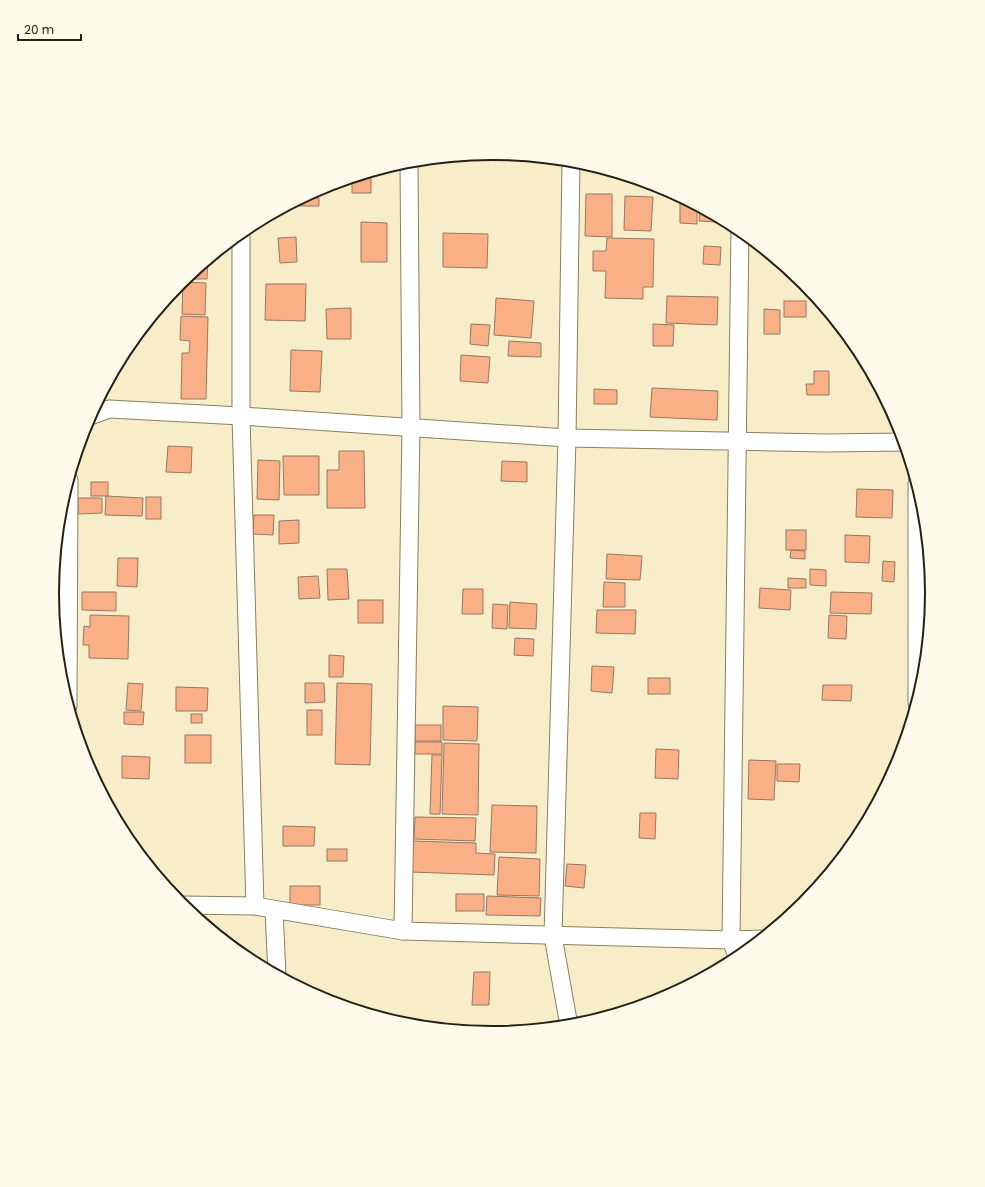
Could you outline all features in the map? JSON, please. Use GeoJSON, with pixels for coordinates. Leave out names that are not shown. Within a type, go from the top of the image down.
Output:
{"type":"FeatureCollection","features":[{"type":"Feature","properties":{"kind":"street"},"geometry":{"type":"LineString","coordinates":[[568,1020],[553,936],[567,438],[571,167]]}},
{"type":"Feature","properties":{"kind":"street"},"geometry":{"type":"LineString","coordinates":[[404,931],[411,428],[409,168]]}},
{"type":"Feature","properties":{"kind":"street"},"geometry":{"type":"LineString","coordinates":[[735,952],[731,940],[740,238]]}},
{"type":"Feature","properties":{"kind":"street"},"geometry":{"type":"LineString","coordinates":[[241,241],[241,416],[255,906]]}},
{"type":"Feature","properties":{"kind":"street"},"geometry":{"type":"LineString","coordinates":[[99,413],[109,409],[241,416],[567,438],[737,440],[825,443],[898,442]]}},
{"type":"Feature","properties":{"kind":"street"},"geometry":{"type":"LineString","coordinates":[[68,682],[69,501]]}},
{"type":"Feature","properties":{"kind":"street"},"geometry":{"type":"LineString","coordinates":[[917,505],[917,682]]}},
{"type":"Feature","properties":{"kind":"street"},"geometry":{"type":"LineString","coordinates":[[192,905],[255,906],[404,931],[553,936],[753,939]]}},
{"type":"Feature","properties":{"kind":"street"},"geometry":{"type":"LineString","coordinates":[[274,910],[277,969]]}},
{"type":"Feature","properties":{"kind":"building"},"geometry":{"type":"Polygon","coordinates":[[[371,178],[371,193],[352,193],[352,183],[371,178]]]}},
{"type":"Feature","properties":{"kind":"building"},"geometry":{"type":"Polygon","coordinates":[[[586,194],[612,194],[612,237],[585,236],[586,194]]]}},
{"type":"Feature","properties":{"kind":"building"},"geometry":{"type":"Polygon","coordinates":[[[625,196],[653,197],[651,231],[624,230],[625,196]]]}},
{"type":"Feature","properties":{"kind":"building"},"geometry":{"type":"Polygon","coordinates":[[[316,198],[319,198],[319,206],[300,206],[316,198]]]}},
{"type":"Feature","properties":{"kind":"building"},"geometry":{"type":"Polygon","coordinates":[[[680,203],[697,212],[697,224],[680,223],[680,203]]]}},
{"type":"Feature","properties":{"kind":"building"},"geometry":{"type":"Polygon","coordinates":[[[700,213],[715,222],[699,221],[700,213]]]}},
{"type":"Feature","properties":{"kind":"building"},"geometry":{"type":"Polygon","coordinates":[[[361,222],[387,223],[387,262],[361,262],[361,222]]]}},
{"type":"Feature","properties":{"kind":"building"},"geometry":{"type":"Polygon","coordinates":[[[443,233],[488,234],[487,268],[443,267],[443,233]]]}},
{"type":"Feature","properties":{"kind":"building"},"geometry":{"type":"Polygon","coordinates":[[[296,237],[297,262],[280,263],[278,238],[296,237]]]}},
{"type":"Feature","properties":{"kind":"building"},"geometry":{"type":"Polygon","coordinates":[[[607,238],[654,239],[653,287],[643,287],[643,299],[605,298],[606,271],[593,271],[593,251],[606,251],[607,238]]]}},
{"type":"Feature","properties":{"kind":"building"},"geometry":{"type":"Polygon","coordinates":[[[704,246],[721,247],[720,265],[703,264],[704,246]]]}},
{"type":"Feature","properties":{"kind":"building"},"geometry":{"type":"Polygon","coordinates":[[[208,268],[207,279],[195,279],[208,268]]]}},
{"type":"Feature","properties":{"kind":"building"},"geometry":{"type":"Polygon","coordinates":[[[191,282],[206,283],[205,315],[182,314],[183,291],[191,282]]]}},
{"type":"Feature","properties":{"kind":"building"},"geometry":{"type":"Polygon","coordinates":[[[266,284],[306,284],[305,321],[265,320],[266,284]]]}},
{"type":"Feature","properties":{"kind":"building"},"geometry":{"type":"Polygon","coordinates":[[[667,296],[718,297],[717,325],[666,323],[667,296]]]}},
{"type":"Feature","properties":{"kind":"building"},"geometry":{"type":"Polygon","coordinates":[[[496,298],[534,301],[531,338],[494,335],[496,298]]]}},
{"type":"Feature","properties":{"kind":"building"},"geometry":{"type":"Polygon","coordinates":[[[784,301],[806,301],[806,317],[784,317],[784,301]]]}},
{"type":"Feature","properties":{"kind":"building"},"geometry":{"type":"Polygon","coordinates":[[[351,308],[351,339],[327,339],[326,309],[351,308]]]}},
{"type":"Feature","properties":{"kind":"building"},"geometry":{"type":"Polygon","coordinates":[[[764,309],[780,310],[780,334],[764,334],[764,309]]]}},
{"type":"Feature","properties":{"kind":"building"},"geometry":{"type":"Polygon","coordinates":[[[181,316],[208,317],[206,399],[181,399],[182,353],[189,353],[190,341],[180,340],[181,316]]]}},
{"type":"Feature","properties":{"kind":"building"},"geometry":{"type":"Polygon","coordinates":[[[471,324],[490,325],[488,346],[470,344],[471,324]]]}},
{"type":"Feature","properties":{"kind":"building"},"geometry":{"type":"Polygon","coordinates":[[[653,324],[674,325],[673,346],[653,346],[653,324]]]}},
{"type":"Feature","properties":{"kind":"building"},"geometry":{"type":"Polygon","coordinates":[[[509,341],[541,343],[541,357],[508,356],[509,341]]]}},
{"type":"Feature","properties":{"kind":"building"},"geometry":{"type":"Polygon","coordinates":[[[291,350],[322,351],[320,392],[290,391],[291,350]]]}},
{"type":"Feature","properties":{"kind":"building"},"geometry":{"type":"Polygon","coordinates":[[[461,355],[490,357],[488,383],[460,381],[461,355]]]}},
{"type":"Feature","properties":{"kind":"building"},"geometry":{"type":"Polygon","coordinates":[[[814,371],[829,371],[829,395],[807,395],[806,384],[814,384],[814,371]]]}},
{"type":"Feature","properties":{"kind":"building"},"geometry":{"type":"Polygon","coordinates":[[[652,388],[718,391],[717,420],[650,417],[652,388]]]}},
{"type":"Feature","properties":{"kind":"building"},"geometry":{"type":"Polygon","coordinates":[[[594,389],[617,390],[617,404],[594,404],[594,389]]]}},
{"type":"Feature","properties":{"kind":"building"},"geometry":{"type":"Polygon","coordinates":[[[168,446],[192,447],[191,473],[166,472],[168,446]]]}},
{"type":"Feature","properties":{"kind":"building"},"geometry":{"type":"Polygon","coordinates":[[[339,451],[364,451],[365,508],[327,508],[327,470],[339,470],[339,451]]]}},
{"type":"Feature","properties":{"kind":"building"},"geometry":{"type":"Polygon","coordinates":[[[283,456],[319,456],[319,495],[284,495],[283,456]]]}},
{"type":"Feature","properties":{"kind":"building"},"geometry":{"type":"Polygon","coordinates":[[[258,460],[280,461],[279,500],[257,499],[258,460]]]}},
{"type":"Feature","properties":{"kind":"building"},"geometry":{"type":"Polygon","coordinates":[[[502,461],[527,462],[527,482],[501,481],[502,461]]]}},
{"type":"Feature","properties":{"kind":"building"},"geometry":{"type":"Polygon","coordinates":[[[91,482],[108,482],[108,496],[91,496],[91,482]]]}},
{"type":"Feature","properties":{"kind":"building"},"geometry":{"type":"Polygon","coordinates":[[[857,489],[893,490],[892,518],[856,517],[857,489]]]}},
{"type":"Feature","properties":{"kind":"building"},"geometry":{"type":"Polygon","coordinates":[[[106,496],[143,498],[142,516],[105,515],[106,496]]]}},
{"type":"Feature","properties":{"kind":"building"},"geometry":{"type":"Polygon","coordinates":[[[146,497],[161,497],[161,519],[146,519],[146,497]]]}},
{"type":"Feature","properties":{"kind":"building"},"geometry":{"type":"Polygon","coordinates":[[[78,498],[102,498],[102,513],[78,514],[78,498]]]}},
{"type":"Feature","properties":{"kind":"building"},"geometry":{"type":"Polygon","coordinates":[[[254,515],[274,515],[273,535],[253,534],[254,515]]]}},
{"type":"Feature","properties":{"kind":"building"},"geometry":{"type":"Polygon","coordinates":[[[299,520],[299,543],[279,544],[279,521],[299,520]]]}},
{"type":"Feature","properties":{"kind":"building"},"geometry":{"type":"Polygon","coordinates":[[[786,530],[806,530],[806,550],[786,550],[786,530]]]}},
{"type":"Feature","properties":{"kind":"building"},"geometry":{"type":"Polygon","coordinates":[[[845,535],[870,536],[869,563],[845,562],[845,535]]]}},
{"type":"Feature","properties":{"kind":"building"},"geometry":{"type":"Polygon","coordinates":[[[791,550],[805,551],[805,559],[790,558],[791,550]]]}},
{"type":"Feature","properties":{"kind":"building"},"geometry":{"type":"Polygon","coordinates":[[[607,554],[642,556],[640,580],[606,579],[607,554]]]}},
{"type":"Feature","properties":{"kind":"building"},"geometry":{"type":"Polygon","coordinates":[[[118,558],[138,558],[137,587],[117,586],[118,558]]]}},
{"type":"Feature","properties":{"kind":"building"},"geometry":{"type":"Polygon","coordinates":[[[883,561],[895,562],[894,582],[882,581],[883,561]]]}},
{"type":"Feature","properties":{"kind":"building"},"geometry":{"type":"Polygon","coordinates":[[[327,569],[347,569],[349,599],[328,600],[327,569]]]}},
{"type":"Feature","properties":{"kind":"building"},"geometry":{"type":"Polygon","coordinates":[[[810,569],[826,570],[826,586],[810,585],[810,569]]]}},
{"type":"Feature","properties":{"kind":"building"},"geometry":{"type":"Polygon","coordinates":[[[318,576],[320,598],[299,599],[298,577],[318,576]]]}},
{"type":"Feature","properties":{"kind":"building"},"geometry":{"type":"Polygon","coordinates":[[[788,578],[806,579],[806,588],[788,588],[788,578]]]}},
{"type":"Feature","properties":{"kind":"building"},"geometry":{"type":"Polygon","coordinates":[[[604,582],[625,583],[625,607],[603,607],[604,582]]]}},
{"type":"Feature","properties":{"kind":"building"},"geometry":{"type":"Polygon","coordinates":[[[760,588],[791,590],[790,610],[759,608],[760,588]]]}},
{"type":"Feature","properties":{"kind":"building"},"geometry":{"type":"Polygon","coordinates":[[[463,589],[483,589],[483,614],[462,614],[463,589]]]}},
{"type":"Feature","properties":{"kind":"building"},"geometry":{"type":"Polygon","coordinates":[[[82,592],[116,592],[116,611],[82,610],[82,592]]]}},
{"type":"Feature","properties":{"kind":"building"},"geometry":{"type":"Polygon","coordinates":[[[831,592],[872,593],[871,614],[830,613],[831,592]]]}},
{"type":"Feature","properties":{"kind":"building"},"geometry":{"type":"Polygon","coordinates":[[[358,600],[383,600],[383,623],[358,623],[358,600]]]}},
{"type":"Feature","properties":{"kind":"building"},"geometry":{"type":"Polygon","coordinates":[[[510,602],[537,604],[536,629],[509,628],[510,602]]]}},
{"type":"Feature","properties":{"kind":"building"},"geometry":{"type":"Polygon","coordinates":[[[493,604],[508,605],[507,629],[492,628],[493,604]]]}},
{"type":"Feature","properties":{"kind":"building"},"geometry":{"type":"Polygon","coordinates":[[[597,610],[636,610],[635,634],[596,633],[597,610]]]}},
{"type":"Feature","properties":{"kind":"building"},"geometry":{"type":"Polygon","coordinates":[[[90,615],[129,616],[128,659],[89,658],[89,645],[83,645],[84,626],[90,627],[90,615]]]}},
{"type":"Feature","properties":{"kind":"building"},"geometry":{"type":"Polygon","coordinates":[[[829,615],[847,616],[846,639],[828,638],[829,615]]]}},
{"type":"Feature","properties":{"kind":"building"},"geometry":{"type":"Polygon","coordinates":[[[515,638],[534,639],[533,656],[514,655],[515,638]]]}},
{"type":"Feature","properties":{"kind":"building"},"geometry":{"type":"Polygon","coordinates":[[[329,655],[344,656],[343,677],[329,677],[329,655]]]}},
{"type":"Feature","properties":{"kind":"building"},"geometry":{"type":"Polygon","coordinates":[[[592,666],[614,667],[612,693],[591,691],[592,666]]]}},
{"type":"Feature","properties":{"kind":"building"},"geometry":{"type":"Polygon","coordinates":[[[648,678],[670,678],[670,694],[648,694],[648,678]]]}},
{"type":"Feature","properties":{"kind":"building"},"geometry":{"type":"Polygon","coordinates":[[[128,683],[143,684],[141,711],[126,710],[128,683]]]}},
{"type":"Feature","properties":{"kind":"building"},"geometry":{"type":"Polygon","coordinates":[[[305,683],[324,683],[325,702],[305,703],[305,683]]]}},
{"type":"Feature","properties":{"kind":"building"},"geometry":{"type":"Polygon","coordinates":[[[337,683],[372,684],[370,765],[335,764],[337,683]]]}},
{"type":"Feature","properties":{"kind":"building"},"geometry":{"type":"Polygon","coordinates":[[[823,685],[852,685],[851,701],[822,700],[823,685]]]}},
{"type":"Feature","properties":{"kind":"building"},"geometry":{"type":"Polygon","coordinates":[[[176,687],[208,688],[207,711],[176,711],[176,687]]]}},
{"type":"Feature","properties":{"kind":"building"},"geometry":{"type":"Polygon","coordinates":[[[443,706],[478,707],[477,741],[443,740],[443,706]]]}},
{"type":"Feature","properties":{"kind":"building"},"geometry":{"type":"Polygon","coordinates":[[[307,710],[322,710],[322,735],[307,735],[307,710]]]}},
{"type":"Feature","properties":{"kind":"building"},"geometry":{"type":"Polygon","coordinates":[[[124,712],[144,712],[143,725],[124,724],[124,712]]]}},
{"type":"Feature","properties":{"kind":"building"},"geometry":{"type":"Polygon","coordinates":[[[191,714],[202,714],[202,723],[191,723],[191,714]]]}},
{"type":"Feature","properties":{"kind":"building"},"geometry":{"type":"Polygon","coordinates":[[[415,725],[441,725],[441,741],[415,741],[415,725]]]}},
{"type":"Feature","properties":{"kind":"building"},"geometry":{"type":"Polygon","coordinates":[[[185,735],[211,735],[211,763],[185,763],[185,735]]]}},
{"type":"Feature","properties":{"kind":"building"},"geometry":{"type":"Polygon","coordinates":[[[415,742],[442,742],[442,754],[415,754],[415,742]]]}},
{"type":"Feature","properties":{"kind":"building"},"geometry":{"type":"Polygon","coordinates":[[[444,743],[479,744],[478,815],[442,814],[444,743]]]}},
{"type":"Feature","properties":{"kind":"building"},"geometry":{"type":"Polygon","coordinates":[[[656,749],[679,750],[678,779],[655,778],[656,749]]]}},
{"type":"Feature","properties":{"kind":"building"},"geometry":{"type":"Polygon","coordinates":[[[432,755],[442,755],[440,814],[430,814],[432,755]]]}},
{"type":"Feature","properties":{"kind":"building"},"geometry":{"type":"Polygon","coordinates":[[[122,756],[150,757],[149,779],[122,778],[122,756]]]}},
{"type":"Feature","properties":{"kind":"building"},"geometry":{"type":"Polygon","coordinates":[[[749,760],[776,761],[774,800],[748,799],[749,760]]]}},
{"type":"Feature","properties":{"kind":"building"},"geometry":{"type":"Polygon","coordinates":[[[777,764],[800,764],[799,782],[777,781],[777,764]]]}},
{"type":"Feature","properties":{"kind":"building"},"geometry":{"type":"Polygon","coordinates":[[[492,805],[537,806],[536,853],[490,852],[492,805]]]}},
{"type":"Feature","properties":{"kind":"building"},"geometry":{"type":"Polygon","coordinates":[[[640,813],[656,813],[655,839],[639,838],[640,813]]]}},
{"type":"Feature","properties":{"kind":"building"},"geometry":{"type":"Polygon","coordinates":[[[415,817],[476,818],[475,841],[414,839],[415,817]]]}},
{"type":"Feature","properties":{"kind":"building"},"geometry":{"type":"Polygon","coordinates":[[[283,826],[315,827],[314,846],[283,846],[283,826]]]}},
{"type":"Feature","properties":{"kind":"building"},"geometry":{"type":"Polygon","coordinates":[[[413,841],[476,843],[476,853],[495,854],[494,875],[411,872],[413,841]]]}},
{"type":"Feature","properties":{"kind":"building"},"geometry":{"type":"Polygon","coordinates":[[[327,849],[347,849],[347,861],[327,861],[327,849]]]}},
{"type":"Feature","properties":{"kind":"building"},"geometry":{"type":"Polygon","coordinates":[[[499,857],[540,859],[539,896],[497,895],[499,857]]]}},
{"type":"Feature","properties":{"kind":"building"},"geometry":{"type":"Polygon","coordinates":[[[567,864],[586,865],[584,888],[565,886],[567,864]]]}},
{"type":"Feature","properties":{"kind":"building"},"geometry":{"type":"Polygon","coordinates":[[[290,886],[320,886],[320,905],[290,905],[290,886]]]}},
{"type":"Feature","properties":{"kind":"building"},"geometry":{"type":"Polygon","coordinates":[[[456,894],[484,894],[484,911],[456,911],[456,894]]]}},
{"type":"Feature","properties":{"kind":"building"},"geometry":{"type":"Polygon","coordinates":[[[487,896],[541,898],[540,916],[486,915],[487,896]]]}},
{"type":"Feature","properties":{"kind":"building"},"geometry":{"type":"Polygon","coordinates":[[[474,972],[490,972],[489,1005],[472,1005],[474,972]]]}}]}
